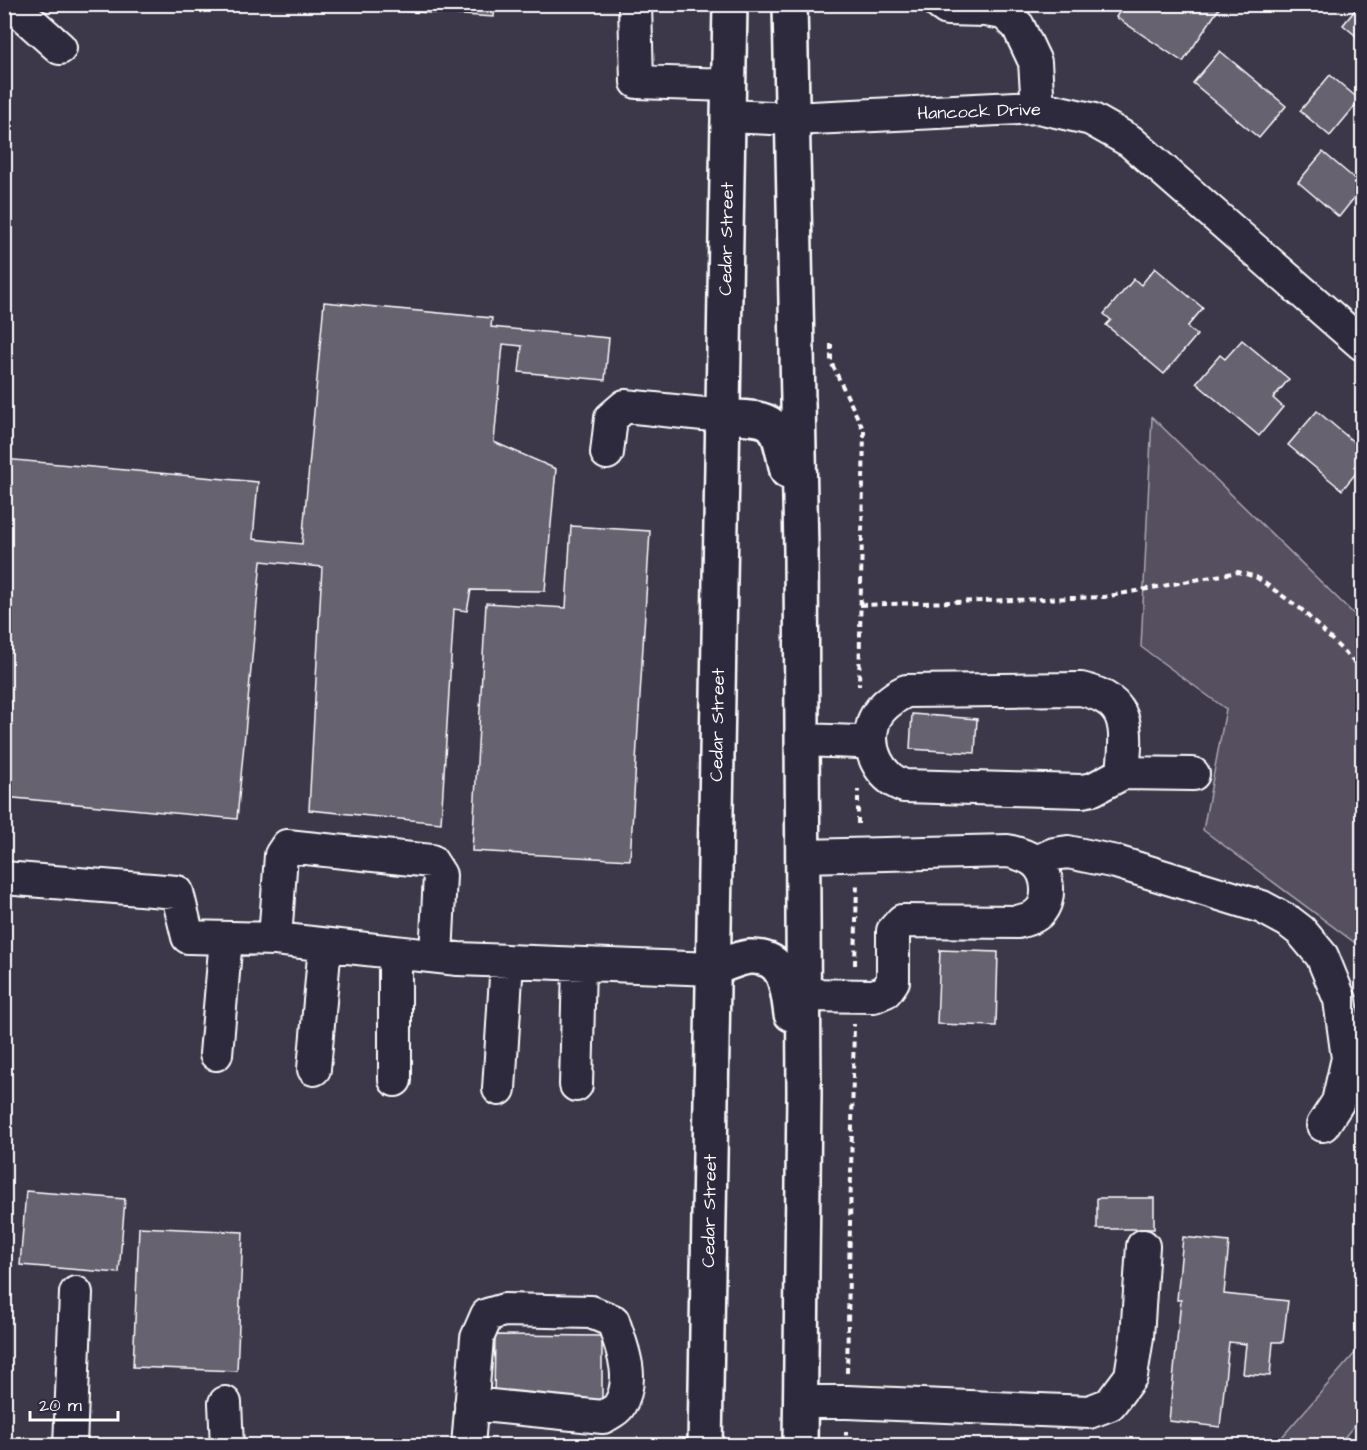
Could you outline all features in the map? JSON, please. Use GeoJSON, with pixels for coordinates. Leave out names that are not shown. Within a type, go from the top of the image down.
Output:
{"type":"FeatureCollection","features":[{"type":"Feature","properties":{"kind":"main road","name":"Cedar Street"},"geometry":{"type":"LineString","coordinates":[[705,1446],[730,4]]}},
{"type":"Feature","properties":{"kind":"main road"},"geometry":{"type":"LineString","coordinates":[[790,4],[801,550],[804,1093],[800,1446]]}},
{"type":"Feature","properties":{"kind":"main road"},"geometry":{"type":"LineString","coordinates":[[723,416],[760,418],[773,425],[780,435],[801,550]]}},
{"type":"Feature","properties":{"kind":"main road"},"geometry":{"type":"LineString","coordinates":[[713,969],[748,957],[767,959],[778,966],[786,982],[804,1093]]}},
{"type":"Feature","properties":{"kind":"street"},"geometry":{"type":"LineString","coordinates":[[11,4],[60,48]]}},
{"type":"Feature","properties":{"kind":"street","name":"Hancock Drive"},"geometry":{"type":"LineString","coordinates":[[635,4],[637,82],[728,101],[792,119],[1038,106],[1091,119],[1130,141],[1362,344]]}},
{"type":"Feature","properties":{"kind":"street"},"geometry":{"type":"LineString","coordinates":[[940,4],[947,9],[1004,13],[1018,26],[1035,62],[1038,106]]}},
{"type":"Feature","properties":{"kind":"street"},"geometry":{"type":"LineString","coordinates":[[607,453],[611,418],[626,406],[723,416]]}},
{"type":"Feature","properties":{"kind":"street"},"geometry":{"type":"LineString","coordinates":[[1123,772],[1124,723],[1119,709],[1103,696],[1081,689],[906,692],[891,700],[876,716],[870,741],[876,761],[893,781],[904,786],[1082,790],[1094,789],[1123,772],[1193,774]]}},
{"type":"Feature","properties":{"kind":"street"},"geometry":{"type":"LineString","coordinates":[[802,740],[870,741]]}},
{"type":"Feature","properties":{"kind":"street"},"geometry":{"type":"LineString","coordinates":[[274,939],[281,855],[287,846],[431,861],[440,875],[436,956]]}},
{"type":"Feature","properties":{"kind":"street"},"geometry":{"type":"LineString","coordinates":[[803,856],[1008,851],[1036,862],[1044,877],[1048,893],[1036,915],[1018,922],[902,921],[893,931],[893,981],[885,991],[874,996],[803,995]]}},
{"type":"Feature","properties":{"kind":"street"},"geometry":{"type":"LineString","coordinates":[[1036,862],[1054,854],[1068,852],[1116,862],[1262,907],[1301,931],[1323,956],[1340,1000],[1348,1058],[1338,1102],[1323,1125]]}},
{"type":"Feature","properties":{"kind":"street"},"geometry":{"type":"LineString","coordinates":[[4,878],[177,892],[188,937],[274,939],[507,961],[713,969]]}},
{"type":"Feature","properties":{"kind":"street"},"geometry":{"type":"LineString","coordinates":[[216,1054],[226,938]]}},
{"type":"Feature","properties":{"kind":"street"},"geometry":{"type":"LineString","coordinates":[[314,1069],[325,945]]}},
{"type":"Feature","properties":{"kind":"street"},"geometry":{"type":"LineString","coordinates":[[394,1080],[395,952]]}},
{"type":"Feature","properties":{"kind":"street"},"geometry":{"type":"LineString","coordinates":[[499,1089],[507,961]]}},
{"type":"Feature","properties":{"kind":"street"},"geometry":{"type":"LineString","coordinates":[[576,1085],[579,965]]}},
{"type":"Feature","properties":{"kind":"street"},"geometry":{"type":"LineString","coordinates":[[801,1402],[1089,1412],[1110,1404],[1131,1376],[1137,1337],[1143,1246]]}},
{"type":"Feature","properties":{"kind":"street"},"geometry":{"type":"LineString","coordinates":[[70,1446],[76,1293]]}},
{"type":"Feature","properties":{"kind":"street"},"geometry":{"type":"LineString","coordinates":[[468,1446],[471,1404],[477,1338],[487,1316],[504,1310],[591,1312],[613,1321],[628,1374],[625,1393],[618,1408],[603,1417],[471,1404]]}},
{"type":"Feature","properties":{"kind":"street"},"geometry":{"type":"LineString","coordinates":[[225,1403],[227,1446]]}},
{"type":"Feature","properties":{"kind":"path"},"geometry":{"type":"LineString","coordinates":[[831,338],[831,362],[864,431],[860,605],[1104,597],[1238,572],[1256,577],[1301,609],[1362,670]]}},
{"type":"Feature","properties":{"kind":"shaded area"},"geometry":{"type":"Polygon","coordinates":[[[1152,417],[1362,622],[1362,948],[1203,830],[1226,709],[1141,647],[1152,417]]]}},
{"type":"Feature","properties":{"kind":"shaded area"},"geometry":{"type":"Polygon","coordinates":[[[1362,1345],[1362,1416],[1338,1445],[1275,1445],[1362,1345]]]}},
{"type":"Feature","properties":{"kind":"building"},"geometry":{"type":"Polygon","coordinates":[[[495,4],[494,17],[401,11],[394,5],[495,4]]]}},
{"type":"Feature","properties":{"kind":"building"},"geometry":{"type":"Polygon","coordinates":[[[1124,4],[1222,4],[1183,62],[1116,17],[1124,4]]]}},
{"type":"Feature","properties":{"kind":"building"},"geometry":{"type":"Polygon","coordinates":[[[1362,4],[1362,41],[1343,25],[1362,4]]]}},
{"type":"Feature","properties":{"kind":"building"},"geometry":{"type":"Polygon","coordinates":[[[1220,51],[1286,106],[1259,138],[1193,83],[1220,51]]]}},
{"type":"Feature","properties":{"kind":"building"},"geometry":{"type":"Polygon","coordinates":[[[1330,75],[1360,100],[1330,136],[1300,111],[1330,75]]]}},
{"type":"Feature","properties":{"kind":"building"},"geometry":{"type":"Polygon","coordinates":[[[1323,152],[1362,185],[1339,217],[1298,182],[1323,152]]]}},
{"type":"Feature","properties":{"kind":"building"},"geometry":{"type":"Polygon","coordinates":[[[1155,268],[1203,308],[1187,327],[1197,335],[1164,374],[1106,325],[1111,320],[1104,314],[1134,279],[1141,285],[1155,268]]]}},
{"type":"Feature","properties":{"kind":"building"},"geometry":{"type":"Polygon","coordinates":[[[324,302],[492,318],[491,327],[609,338],[605,380],[519,372],[522,346],[503,344],[494,442],[556,469],[545,591],[471,590],[467,611],[454,609],[441,823],[309,810],[322,567],[261,561],[237,819],[4,797],[4,459],[258,482],[253,539],[302,544],[324,302]]]}},
{"type":"Feature","properties":{"kind":"building"},"geometry":{"type":"Polygon","coordinates":[[[1242,340],[1289,379],[1273,398],[1283,407],[1259,436],[1196,383],[1220,355],[1225,359],[1242,340]]]}},
{"type":"Feature","properties":{"kind":"building"},"geometry":{"type":"Polygon","coordinates":[[[1317,411],[1362,449],[1362,466],[1342,490],[1288,445],[1317,411]]]}},
{"type":"Feature","properties":{"kind":"building"},"geometry":{"type":"Polygon","coordinates":[[[571,526],[650,531],[630,860],[472,851],[486,603],[566,608],[571,526]]]}},
{"type":"Feature","properties":{"kind":"building"},"geometry":{"type":"Polygon","coordinates":[[[912,714],[977,719],[975,753],[910,749],[912,714]]]}},
{"type":"Feature","properties":{"kind":"building"},"geometry":{"type":"Polygon","coordinates":[[[940,950],[998,952],[996,1026],[937,1024],[940,950]]]}},
{"type":"Feature","properties":{"kind":"building"},"geometry":{"type":"Polygon","coordinates":[[[26,1191],[125,1199],[119,1273],[20,1265],[26,1191]]]}},
{"type":"Feature","properties":{"kind":"building"},"geometry":{"type":"Polygon","coordinates":[[[1097,1198],[1154,1198],[1154,1229],[1097,1229],[1097,1198]]]}},
{"type":"Feature","properties":{"kind":"building"},"geometry":{"type":"Polygon","coordinates":[[[139,1227],[243,1232],[237,1371],[133,1367],[139,1227]]]}},
{"type":"Feature","properties":{"kind":"building"},"geometry":{"type":"Polygon","coordinates":[[[1183,1237],[1229,1242],[1224,1294],[1288,1301],[1283,1342],[1273,1342],[1270,1376],[1243,1374],[1246,1344],[1229,1342],[1220,1427],[1169,1421],[1181,1300],[1177,1300],[1183,1237]]]}},
{"type":"Feature","properties":{"kind":"building"},"geometry":{"type":"Polygon","coordinates":[[[495,1335],[602,1336],[602,1400],[494,1399],[495,1335]]]}}]}
